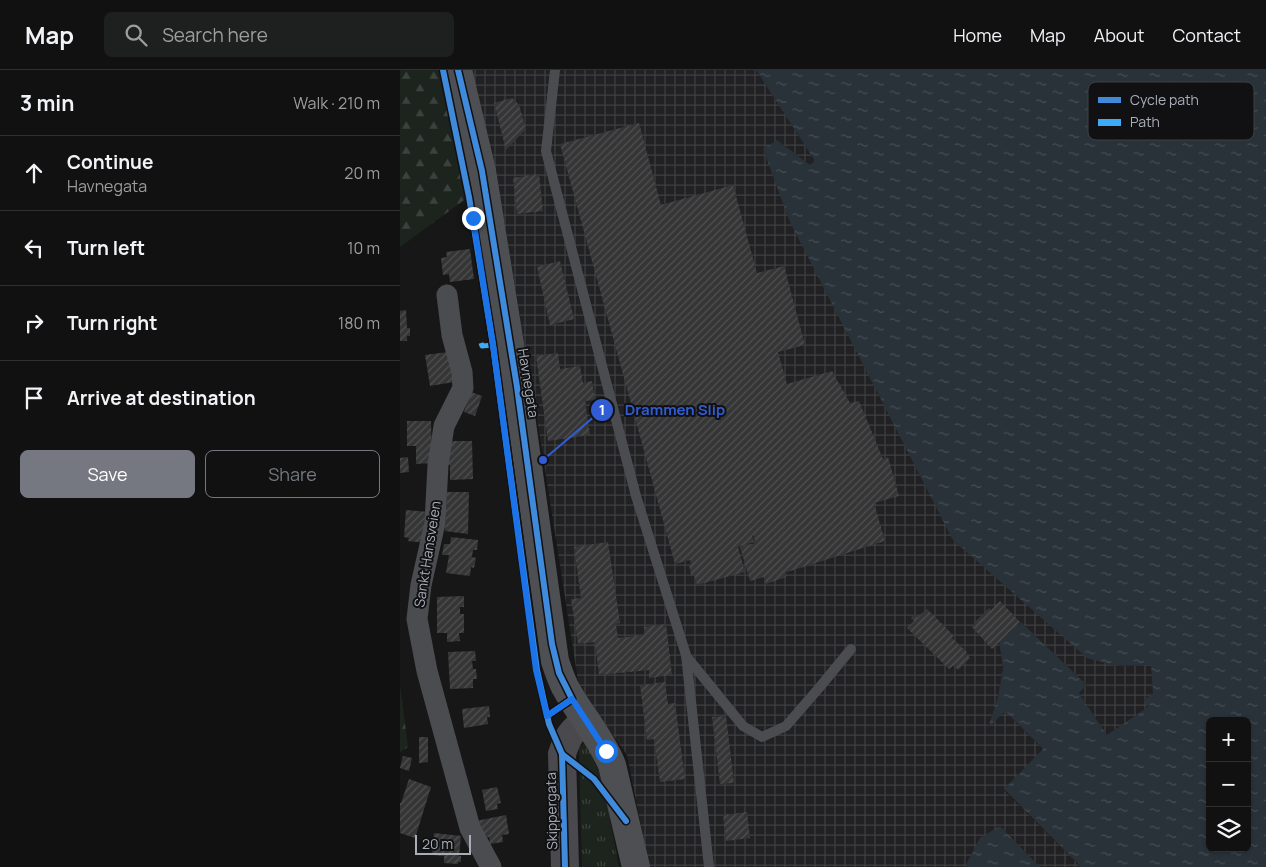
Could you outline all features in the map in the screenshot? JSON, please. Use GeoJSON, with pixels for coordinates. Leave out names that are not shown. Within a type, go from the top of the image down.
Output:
{"type":"FeatureCollection","features":[{"type":"Feature","properties":{"kind":"main road","name":"Havnegata"},"geometry":{"type":"LineString","coordinates":[[458,70],[482,172],[517,387],[555,661],[564,685],[602,744],[612,766],[636,867]]}},
{"type":"Feature","properties":{"kind":"main road","name":"Skippergata"},"geometry":{"type":"LineString","coordinates":[[565,867],[562,754],[567,739],[574,729],[586,720]]}},
{"type":"Feature","properties":{"kind":"street","name":"Sankt Hansveien"},"geometry":{"type":"LineString","coordinates":[[448,295],[452,335],[462,372],[463,388],[444,426],[438,465],[435,523],[421,585],[417,619],[427,671],[470,828],[490,867]]}},
{"type":"Feature","properties":{"kind":"lane"},"geometry":{"type":"LineString","coordinates":[[555,70],[546,151],[636,496],[686,655],[708,867]]}},
{"type":"Feature","properties":{"kind":"lane"},"geometry":{"type":"LineString","coordinates":[[686,655],[743,726],[762,736],[786,726],[851,649]]}},
{"type":"Feature","properties":{"kind":"shaded area"},"geometry":{"type":"Polygon","coordinates":[[[471,70],[756,70],[816,162],[810,165],[777,140],[1116,666],[1151,665],[1153,694],[1149,707],[1107,735],[1079,693],[1087,685],[1021,622],[999,642],[1003,668],[998,696],[988,727],[1005,711],[1043,749],[1004,790],[1081,867],[1040,867],[1000,826],[967,863],[967,867],[649,867],[627,755],[579,687],[502,208],[471,70]]]}},
{"type":"Feature","properties":{"kind":"green space"},"geometry":{"type":"Polygon","coordinates":[[[400,70],[440,70],[467,198],[400,247],[400,70]]]}},
{"type":"Feature","properties":{"kind":"green space"},"geometry":{"type":"Polygon","coordinates":[[[400,685],[408,747],[400,752],[400,685]]]}},
{"type":"Feature","properties":{"kind":"green space"},"geometry":{"type":"Polygon","coordinates":[[[584,743],[587,745],[607,788],[610,820],[619,867],[582,867],[579,748],[584,743]]]}},
{"type":"Feature","properties":{"kind":"water"},"geometry":{"type":"Polygon","coordinates":[[[756,70],[1266,70],[1266,867],[1081,867],[1004,789],[1043,749],[1005,711],[988,728],[998,696],[1003,668],[999,642],[1021,622],[1087,685],[1079,693],[1107,735],[1148,707],[1144,699],[1153,694],[1151,665],[1116,666],[1087,658],[953,540],[790,222],[763,149],[777,140],[810,165],[815,161],[756,70]]]}},
{"type":"Feature","properties":{"kind":"water"},"geometry":{"type":"Polygon","coordinates":[[[1000,826],[1040,867],[967,867],[967,863],[980,838],[1000,826]]]}},
{"type":"Feature","properties":{"kind":"building"},"geometry":{"type":"Polygon","coordinates":[[[512,98],[519,105],[526,129],[506,150],[494,103],[512,98]]]}},
{"type":"Feature","properties":{"kind":"building"},"geometry":{"type":"Polygon","coordinates":[[[639,123],[661,205],[733,185],[757,273],[784,266],[805,345],[778,352],[787,384],[832,371],[850,403],[859,401],[883,459],[888,457],[899,496],[874,503],[885,541],[784,573],[786,577],[766,584],[764,577],[750,581],[740,547],[756,543],[754,535],[752,535],[754,542],[738,547],[745,572],[697,585],[694,574],[691,575],[690,560],[675,564],[560,144],[639,123]]]}},
{"type":"Feature","properties":{"kind":"building"},"geometry":{"type":"Polygon","coordinates":[[[539,174],[543,211],[517,214],[513,178],[539,174]]]}},
{"type":"Feature","properties":{"kind":"building"},"geometry":{"type":"Polygon","coordinates":[[[470,249],[474,279],[450,282],[449,274],[443,275],[441,258],[447,257],[446,252],[470,249]]]}},
{"type":"Feature","properties":{"kind":"building"},"geometry":{"type":"Polygon","coordinates":[[[560,261],[574,319],[550,325],[537,267],[560,261]]]}},
{"type":"Feature","properties":{"kind":"building"},"geometry":{"type":"Polygon","coordinates":[[[406,310],[407,328],[410,328],[410,336],[407,336],[407,341],[400,341],[400,311],[406,310]]]}},
{"type":"Feature","properties":{"kind":"building"},"geometry":{"type":"Polygon","coordinates":[[[448,352],[454,382],[430,386],[425,355],[448,352]]]}},
{"type":"Feature","properties":{"kind":"building"},"geometry":{"type":"Polygon","coordinates":[[[558,353],[560,369],[580,366],[583,383],[592,381],[595,400],[585,401],[590,435],[548,441],[536,356],[558,353]]]}},
{"type":"Feature","properties":{"kind":"building"},"geometry":{"type":"Polygon","coordinates":[[[471,392],[482,396],[475,416],[464,412],[471,392]]]}},
{"type":"Feature","properties":{"kind":"building"},"geometry":{"type":"Polygon","coordinates":[[[407,421],[431,421],[432,463],[416,464],[416,446],[407,446],[407,421]]]}},
{"type":"Feature","properties":{"kind":"building"},"geometry":{"type":"Polygon","coordinates":[[[450,441],[472,441],[473,479],[450,480],[450,465],[448,465],[450,441]]]}},
{"type":"Feature","properties":{"kind":"building"},"geometry":{"type":"Polygon","coordinates":[[[408,457],[409,472],[400,473],[400,458],[408,457]]]}},
{"type":"Feature","properties":{"kind":"building"},"geometry":{"type":"Polygon","coordinates":[[[447,492],[469,492],[468,534],[445,531],[447,492]]]}},
{"type":"Feature","properties":{"kind":"building"},"geometry":{"type":"Polygon","coordinates":[[[406,510],[429,512],[426,543],[408,541],[409,538],[404,537],[406,510]]]}},
{"type":"Feature","properties":{"kind":"building"},"geometry":{"type":"Polygon","coordinates":[[[451,537],[478,540],[477,550],[473,550],[472,557],[476,558],[474,568],[471,567],[470,576],[446,573],[449,555],[442,555],[444,544],[450,544],[451,537]]]}},
{"type":"Feature","properties":{"kind":"building"},"geometry":{"type":"Polygon","coordinates":[[[608,542],[620,623],[616,624],[618,638],[644,635],[644,627],[666,624],[672,675],[649,678],[649,670],[599,675],[595,642],[578,644],[571,599],[581,598],[574,547],[608,542]]]}},
{"type":"Feature","properties":{"kind":"building"},"geometry":{"type":"Polygon","coordinates":[[[464,596],[464,607],[460,607],[460,614],[464,614],[464,633],[459,633],[460,641],[447,642],[447,633],[437,633],[437,597],[464,596]]]}},
{"type":"Feature","properties":{"kind":"building"},"geometry":{"type":"Polygon","coordinates":[[[1000,601],[1020,622],[992,649],[971,626],[989,608],[991,610],[1000,601]]]}},
{"type":"Feature","properties":{"kind":"building"},"geometry":{"type":"Polygon","coordinates":[[[927,609],[967,652],[970,658],[958,670],[954,665],[949,669],[907,628],[914,621],[911,618],[915,614],[918,617],[927,609]]]}},
{"type":"Feature","properties":{"kind":"building"},"geometry":{"type":"Polygon","coordinates":[[[475,651],[476,661],[472,661],[473,669],[476,669],[477,679],[473,679],[473,688],[450,689],[448,652],[475,651]]]}},
{"type":"Feature","properties":{"kind":"building"},"geometry":{"type":"Polygon","coordinates":[[[665,682],[668,704],[675,703],[685,779],[660,782],[654,739],[647,740],[640,685],[665,682]]]}},
{"type":"Feature","properties":{"kind":"building"},"geometry":{"type":"Polygon","coordinates":[[[489,706],[490,717],[487,717],[488,724],[464,728],[462,709],[489,706]]]}},
{"type":"Feature","properties":{"kind":"building"},"geometry":{"type":"Polygon","coordinates":[[[726,716],[734,783],[720,784],[712,717],[726,716]]]}},
{"type":"Feature","properties":{"kind":"building"},"geometry":{"type":"Polygon","coordinates":[[[419,737],[428,737],[428,762],[419,763],[419,737]]]}},
{"type":"Feature","properties":{"kind":"building"},"geometry":{"type":"Polygon","coordinates":[[[403,756],[412,758],[409,771],[400,768],[403,756]]]}},
{"type":"Feature","properties":{"kind":"building"},"geometry":{"type":"Polygon","coordinates":[[[409,779],[431,787],[415,838],[400,833],[400,803],[409,779]]]}},
{"type":"Feature","properties":{"kind":"building"},"geometry":{"type":"Polygon","coordinates":[[[497,787],[501,803],[497,804],[498,809],[486,811],[482,790],[497,787]]]}},
{"type":"Feature","properties":{"kind":"building"},"geometry":{"type":"Polygon","coordinates":[[[747,812],[750,838],[726,841],[723,815],[747,812]]]}},
{"type":"Feature","properties":{"kind":"building"},"geometry":{"type":"Polygon","coordinates":[[[506,815],[509,834],[502,835],[503,842],[490,844],[489,837],[479,839],[476,821],[506,815]]]}},
{"type":"Feature","properties":{"kind":"building"},"geometry":{"type":"Polygon","coordinates":[[[434,833],[461,836],[459,856],[461,856],[461,862],[458,862],[458,864],[444,863],[444,856],[432,855],[434,833]]]}},
{"type":"Feature","properties":{"kind":"marked path"},"geometry":{"type":"LineString","coordinates":[[481,343],[482,346],[493,345]]}},
{"type":"Feature","properties":{"kind":"cycle path"},"geometry":{"type":"LineString","coordinates":[[443,70],[469,197],[493,345],[537,670],[549,724],[562,754],[594,779],[626,821]]}},
{"type":"Feature","properties":{"kind":"cycle path"},"geometry":{"type":"LineString","coordinates":[[458,70],[482,171],[517,387],[552,644],[559,673],[572,699],[547,716]]}},
{"type":"Feature","properties":{"kind":"cycle path"},"geometry":{"type":"LineString","coordinates":[[562,754],[565,867]]}},
{"type":"Feature","properties":{"kind":"place","name":"Drammen Slip"},"geometry":{"type":"Point","coordinates":[543,460]}},
{"type":"Feature","properties":{"kind":"route"},"geometry":{"type":"LineString","coordinates":[[473,218],[493,345],[536,670],[541,695],[547,716],[572,699],[606,751]]}}]}
